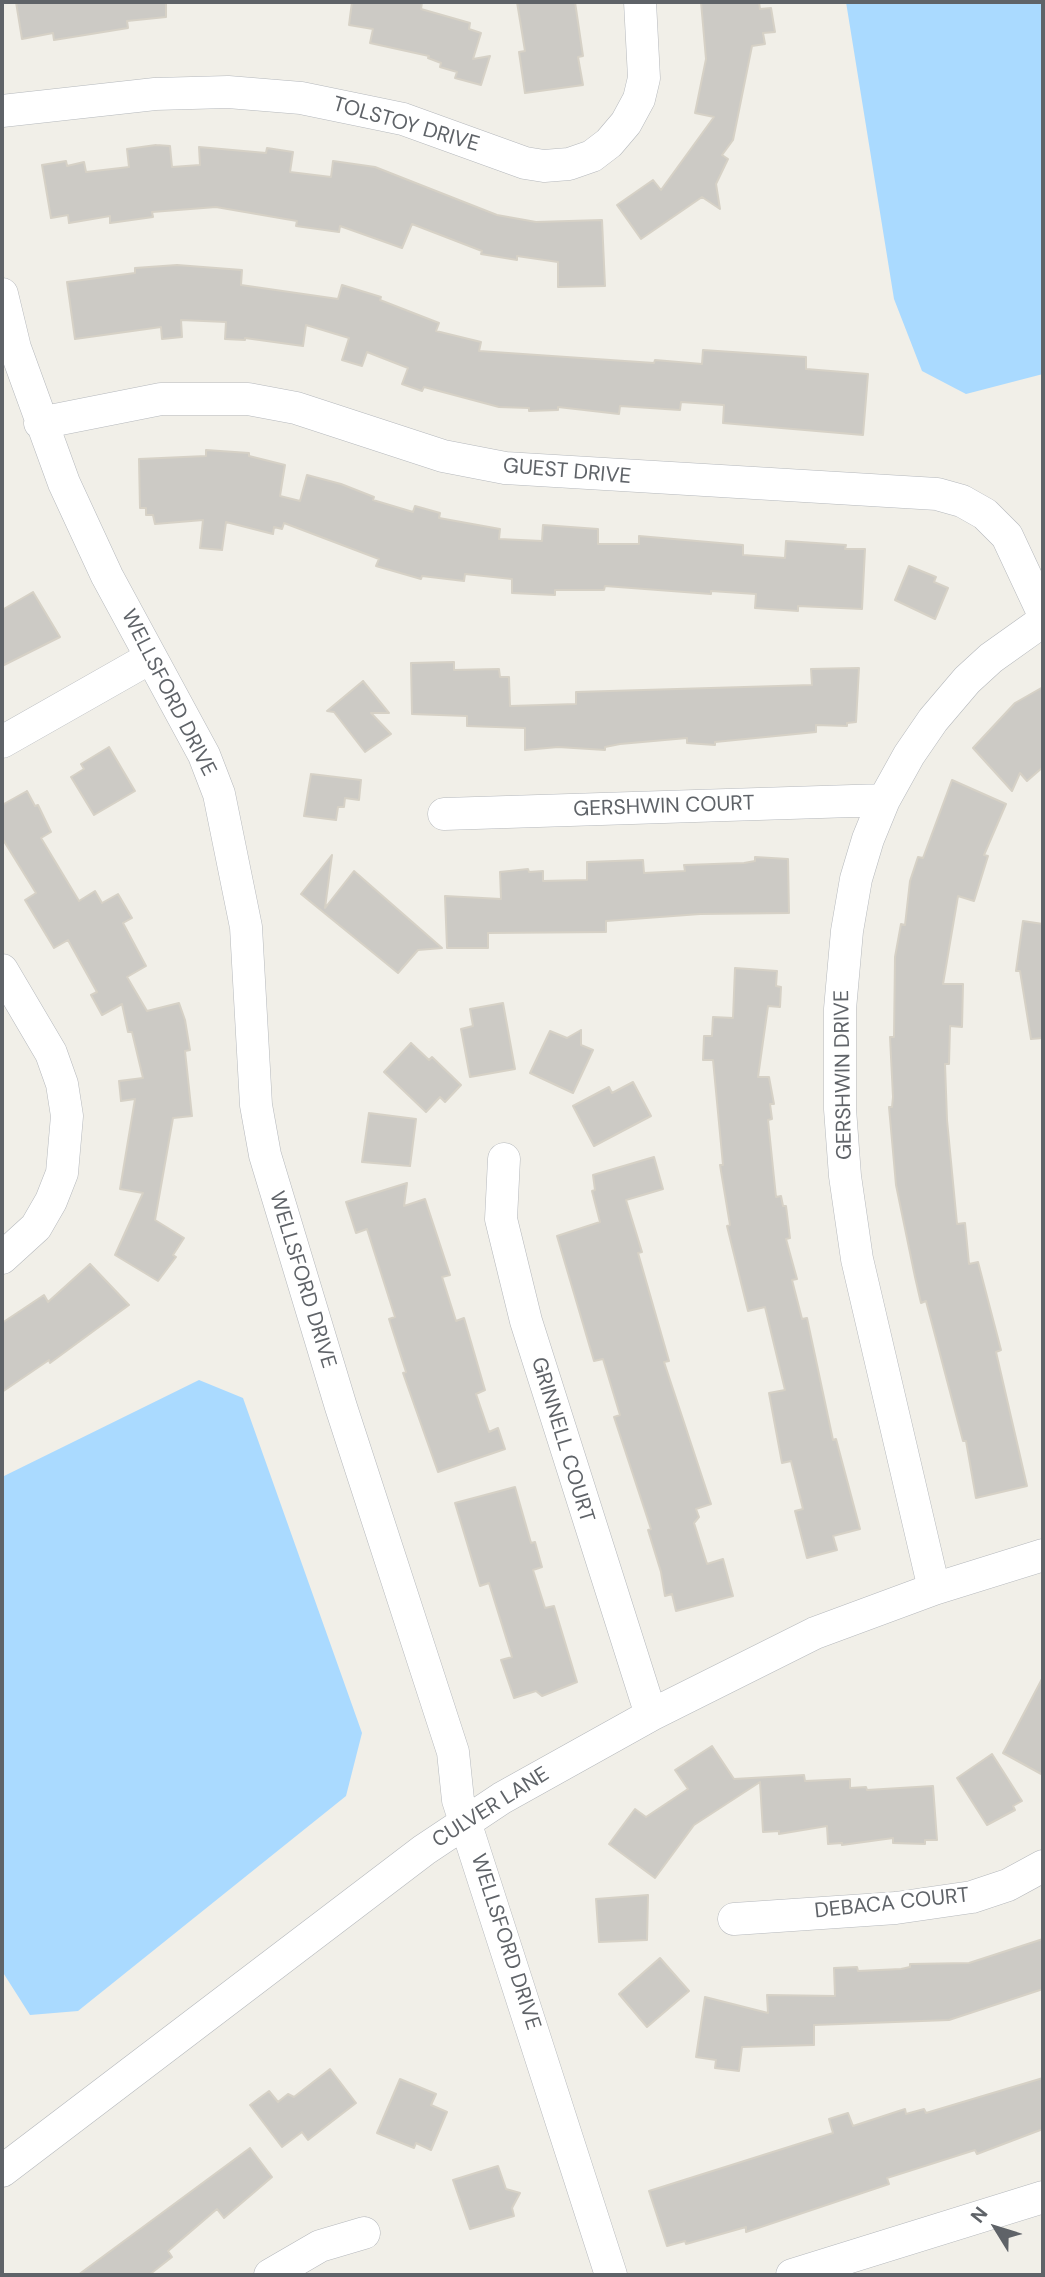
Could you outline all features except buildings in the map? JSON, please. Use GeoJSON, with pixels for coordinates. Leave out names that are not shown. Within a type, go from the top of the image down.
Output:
{"type":"FeatureCollection","features":[{"type":"Feature","properties":{"kind":"street","name":"TOLSTOY DRIVE"},"geometry":{"type":"LineString","coordinates":[[2,111],[155,94],[228,92],[301,98],[403,119],[524,163],[544,166],[569,164],[592,156],[609,143],[626,123],[639,99],[644,78],[640,2]]}},
{"type":"Feature","properties":{"kind":"street","name":"WELLSFORD DRIVE"},"geometry":{"type":"LineString","coordinates":[[2,294],[15,348],[40,423],[107,576],[188,722],[219,794],[236,867],[246,927],[256,1105],[265,1155],[341,1407],[453,1752],[458,1800],[611,2275]]}},
{"type":"Feature","properties":{"kind":"street","name":"GUEST DRIVE"},"geometry":{"type":"LineString","coordinates":[[40,423],[161,399],[248,399],[296,408],[443,456],[505,468],[937,494],[962,501],[985,514],[1007,536],[1043,613]]}},
{"type":"Feature","properties":{"kind":"street","name":"GERSHWIN DRIVE"},"geometry":{"type":"LineString","coordinates":[[934,1589],[857,1259],[845,1176],[840,1109],[840,1009],[847,931],[856,880],[884,800],[933,720],[967,680],[991,658],[1043,621]]}},
{"type":"Feature","properties":{"kind":"street"},"geometry":{"type":"LineString","coordinates":[[2,742],[150,657]]}},
{"type":"Feature","properties":{"kind":"street","name":"GERSHWIN COURT"},"geometry":{"type":"LineString","coordinates":[[444,814],[884,800]]}},
{"type":"Feature","properties":{"kind":"street"},"geometry":{"type":"LineString","coordinates":[[2,970],[51,1053],[62,1084],[67,1116],[62,1172],[51,1201],[36,1227],[2,1258]]}},
{"type":"Feature","properties":{"kind":"street","name":"GRINNELL COURT"},"geometry":{"type":"LineString","coordinates":[[504,1159],[501,1219],[526,1321],[651,1716]]}},
{"type":"Feature","properties":{"kind":"street","name":"CULVER LANE"},"geometry":{"type":"LineString","coordinates":[[2,2171],[159,2048],[465,1821],[651,1716],[815,1633],[934,1589],[1043,1555]]}},
{"type":"Feature","properties":{"kind":"street","name":"DEBACA COURT"},"geometry":{"type":"LineString","coordinates":[[734,1919],[896,1908],[972,1897],[1008,1885],[1043,1866]]}},
{"type":"Feature","properties":{"kind":"street"},"geometry":{"type":"LineString","coordinates":[[792,2275],[1043,2197]]}},
{"type":"Feature","properties":{"kind":"street"},"geometry":{"type":"LineString","coordinates":[[270,2275],[320,2246],[364,2233]]}},
{"type":"Feature","properties":{"kind":"water"},"geometry":{"type":"Polygon","coordinates":[[[846,2],[1043,2],[1043,374],[966,394],[922,371],[894,299],[846,2]]]}},
{"type":"Feature","properties":{"kind":"water"},"geometry":{"type":"Polygon","coordinates":[[[199,1380],[243,1398],[362,1733],[346,1796],[78,2011],[30,2015],[2,1971],[2,1477],[199,1380]]]}}]}
